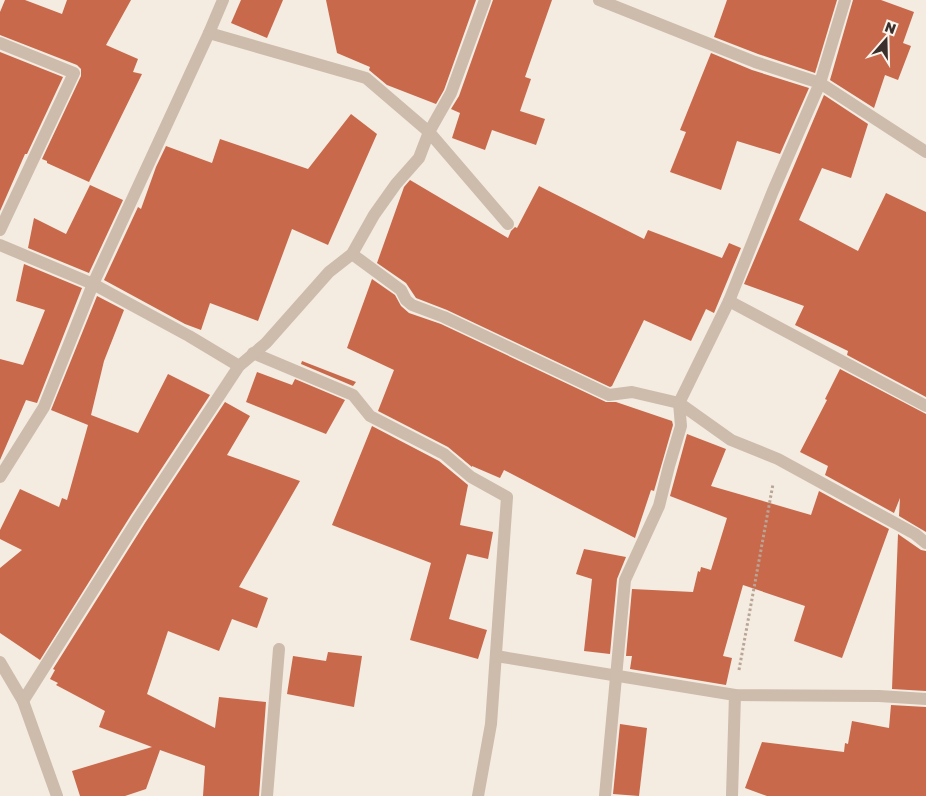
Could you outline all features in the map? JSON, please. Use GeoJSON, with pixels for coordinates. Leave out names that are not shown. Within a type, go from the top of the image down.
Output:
{"type":"FeatureCollection","features":[{"type":"Feature","properties":{"kind":"street"},"geometry":{"type":"LineString","coordinates":[[0,477],[44,407],[93,284],[223,0]]}},
{"type":"Feature","properties":{"kind":"street"},"geometry":{"type":"LineString","coordinates":[[23,701],[138,519],[239,366],[266,343],[329,272],[352,254],[374,215],[396,184],[419,158],[429,132],[451,93],[485,0]]}},
{"type":"Feature","properties":{"kind":"street"},"geometry":{"type":"LineString","coordinates":[[599,0],[632,6],[754,62],[820,82],[926,152]]}},
{"type":"Feature","properties":{"kind":"street"},"geometry":{"type":"LineString","coordinates":[[605,796],[625,580],[659,506],[682,426],[679,403],[729,301],[773,191],[820,82],[845,0]]}},
{"type":"Feature","properties":{"kind":"street"},"geometry":{"type":"LineString","coordinates":[[209,33],[366,78],[429,132],[508,224]]}},
{"type":"Feature","properties":{"kind":"street"},"geometry":{"type":"LineString","coordinates":[[0,44],[74,73],[0,230]]}},
{"type":"Feature","properties":{"kind":"street"},"geometry":{"type":"LineString","coordinates":[[0,245],[93,284],[189,336],[239,366]]}},
{"type":"Feature","properties":{"kind":"street"},"geometry":{"type":"LineString","coordinates":[[352,254],[401,290],[406,300],[423,310],[444,317],[610,394],[632,392],[679,403],[731,440],[778,459],[914,534],[926,543]]}},
{"type":"Feature","properties":{"kind":"street"},"geometry":{"type":"LineString","coordinates":[[729,301],[926,406]]}},
{"type":"Feature","properties":{"kind":"street"},"geometry":{"type":"LineString","coordinates":[[254,354],[353,395],[370,416],[444,454],[471,477],[507,497],[491,724],[478,796]]}},
{"type":"Feature","properties":{"kind":"street"},"geometry":{"type":"LineString","coordinates":[[267,796],[279,649]]}},
{"type":"Feature","properties":{"kind":"street"},"geometry":{"type":"LineString","coordinates":[[496,656],[734,695],[879,696],[926,700]]}},
{"type":"Feature","properties":{"kind":"street"},"geometry":{"type":"LineString","coordinates":[[0,662],[23,701],[57,796]]}},
{"type":"Feature","properties":{"kind":"street"},"geometry":{"type":"LineString","coordinates":[[732,796],[734,695]]}},
{"type":"Feature","properties":{"kind":"path"},"geometry":{"type":"LineString","coordinates":[[734,695],[778,459]]}},
{"type":"Feature","properties":{"kind":"building"},"geometry":{"type":"Polygon","coordinates":[[[5,0],[25,0],[62,14],[67,0],[131,0],[106,45],[138,59],[133,72],[142,74],[89,182],[42,159],[81,76],[81,69],[77,65],[0,35],[0,12],[5,0]]]}},
{"type":"Feature","properties":{"kind":"building"},"geometry":{"type":"Polygon","coordinates":[[[241,0],[283,0],[267,38],[231,23],[241,0]]]}},
{"type":"Feature","properties":{"kind":"building"},"geometry":{"type":"Polygon","coordinates":[[[326,0],[476,0],[444,90],[436,104],[387,85],[369,70],[370,67],[337,53],[326,0]]]}},
{"type":"Feature","properties":{"kind":"building"},"geometry":{"type":"Polygon","coordinates":[[[493,0],[552,0],[525,77],[531,79],[520,111],[545,119],[536,145],[492,130],[485,150],[452,138],[460,113],[451,109],[459,96],[493,0]]]}},
{"type":"Feature","properties":{"kind":"building"},"geometry":{"type":"Polygon","coordinates":[[[727,0],[837,0],[815,73],[714,37],[727,0]]]}},
{"type":"Feature","properties":{"kind":"building"},"geometry":{"type":"Polygon","coordinates":[[[853,0],[881,0],[914,12],[903,43],[911,46],[898,80],[885,75],[874,108],[830,80],[853,0]]]}},
{"type":"Feature","properties":{"kind":"building"},"geometry":{"type":"Polygon","coordinates":[[[0,52],[63,77],[27,154],[25,154],[0,211],[0,52]]]}},
{"type":"Feature","properties":{"kind":"building"},"geometry":{"type":"Polygon","coordinates":[[[711,53],[752,70],[809,88],[780,154],[737,141],[721,190],[670,172],[686,132],[680,130],[711,53]]]}},
{"type":"Feature","properties":{"kind":"building"},"geometry":{"type":"Polygon","coordinates":[[[824,95],[868,124],[851,178],[822,168],[799,220],[858,251],[886,193],[926,212],[926,397],[847,355],[848,351],[795,325],[804,306],[744,284],[824,95]]]}},
{"type":"Feature","properties":{"kind":"building"},"geometry":{"type":"Polygon","coordinates":[[[351,114],[377,134],[328,245],[292,229],[258,321],[210,303],[201,330],[185,324],[104,280],[138,207],[141,209],[156,167],[166,146],[212,163],[220,139],[308,169],[351,114]]]}},
{"type":"Feature","properties":{"kind":"building"},"geometry":{"type":"Polygon","coordinates":[[[410,180],[508,238],[511,231],[515,227],[517,228],[539,186],[644,239],[648,230],[722,258],[729,243],[741,248],[714,313],[706,309],[691,341],[644,320],[610,387],[447,310],[416,298],[406,283],[377,263],[404,187],[410,180]]]}},
{"type":"Feature","properties":{"kind":"building"},"geometry":{"type":"Polygon","coordinates":[[[90,185],[123,200],[89,273],[28,248],[34,218],[66,234],[90,185]]]}},
{"type":"Feature","properties":{"kind":"building"},"geometry":{"type":"Polygon","coordinates":[[[24,264],[82,288],[37,403],[26,400],[0,460],[0,359],[23,365],[45,310],[16,301],[24,264]]]}},
{"type":"Feature","properties":{"kind":"building"},"geometry":{"type":"Polygon","coordinates":[[[372,279],[395,295],[401,306],[409,313],[441,324],[606,402],[616,402],[672,421],[673,425],[654,491],[651,490],[635,538],[504,470],[500,478],[472,467],[448,447],[378,411],[394,370],[347,348],[372,279]]]}},
{"type":"Feature","properties":{"kind":"building"},"geometry":{"type":"Polygon","coordinates":[[[97,296],[124,310],[104,361],[91,415],[138,433],[168,374],[210,395],[131,515],[40,660],[0,633],[0,568],[22,550],[0,539],[0,530],[20,489],[59,507],[62,498],[67,500],[88,425],[51,410],[97,296]]]}},
{"type":"Feature","properties":{"kind":"building"},"geometry":{"type":"Polygon","coordinates":[[[302,361],[356,382],[353,386],[301,364],[302,361]]]}},
{"type":"Feature","properties":{"kind":"building"},"geometry":{"type":"Polygon","coordinates":[[[840,369],[926,414],[926,532],[899,516],[900,498],[894,513],[825,475],[828,466],[800,452],[827,400],[825,399],[840,369]]]}},
{"type":"Feature","properties":{"kind":"building"},"geometry":{"type":"Polygon","coordinates":[[[257,372],[292,385],[295,379],[345,400],[326,434],[246,402],[257,372]]]}},
{"type":"Feature","properties":{"kind":"building"},"geometry":{"type":"Polygon","coordinates":[[[225,402],[250,416],[227,455],[300,481],[239,587],[268,598],[257,628],[232,619],[219,651],[168,631],[147,694],[215,728],[219,697],[266,702],[259,796],[203,796],[205,766],[160,750],[146,789],[125,796],[80,796],[72,771],[152,747],[99,727],[105,711],[56,685],[58,683],[50,679],[55,670],[53,669],[145,523],[225,402]]]}},
{"type":"Feature","properties":{"kind":"building"},"geometry":{"type":"Polygon","coordinates":[[[372,426],[439,461],[468,485],[460,525],[493,532],[488,559],[467,554],[449,619],[487,630],[478,659],[410,640],[431,563],[332,525],[372,426]]]}},
{"type":"Feature","properties":{"kind":"building"},"geometry":{"type":"Polygon","coordinates":[[[687,434],[726,449],[711,486],[811,515],[819,491],[889,529],[842,658],[794,641],[805,606],[743,585],[723,656],[732,658],[726,685],[630,669],[632,656],[626,656],[632,589],[693,592],[698,571],[700,572],[701,567],[711,570],[727,518],[670,496],[687,434]]]}},
{"type":"Feature","properties":{"kind":"building"},"geometry":{"type":"Polygon","coordinates":[[[898,534],[921,550],[926,551],[926,691],[892,689],[898,534]]]}},
{"type":"Feature","properties":{"kind":"building"},"geometry":{"type":"Polygon","coordinates":[[[584,549],[626,557],[617,579],[610,654],[584,651],[592,579],[576,574],[584,549]]]}},
{"type":"Feature","properties":{"kind":"building"},"geometry":{"type":"Polygon","coordinates":[[[328,652],[362,656],[354,707],[287,694],[293,656],[326,661],[328,652]]]}},
{"type":"Feature","properties":{"kind":"building"},"geometry":{"type":"Polygon","coordinates":[[[891,705],[926,707],[926,796],[767,796],[745,788],[762,742],[844,752],[845,743],[848,744],[852,721],[889,728],[891,705]]]}},
{"type":"Feature","properties":{"kind":"building"},"geometry":{"type":"Polygon","coordinates":[[[620,724],[647,728],[639,796],[613,794],[620,724]]]}}]}
